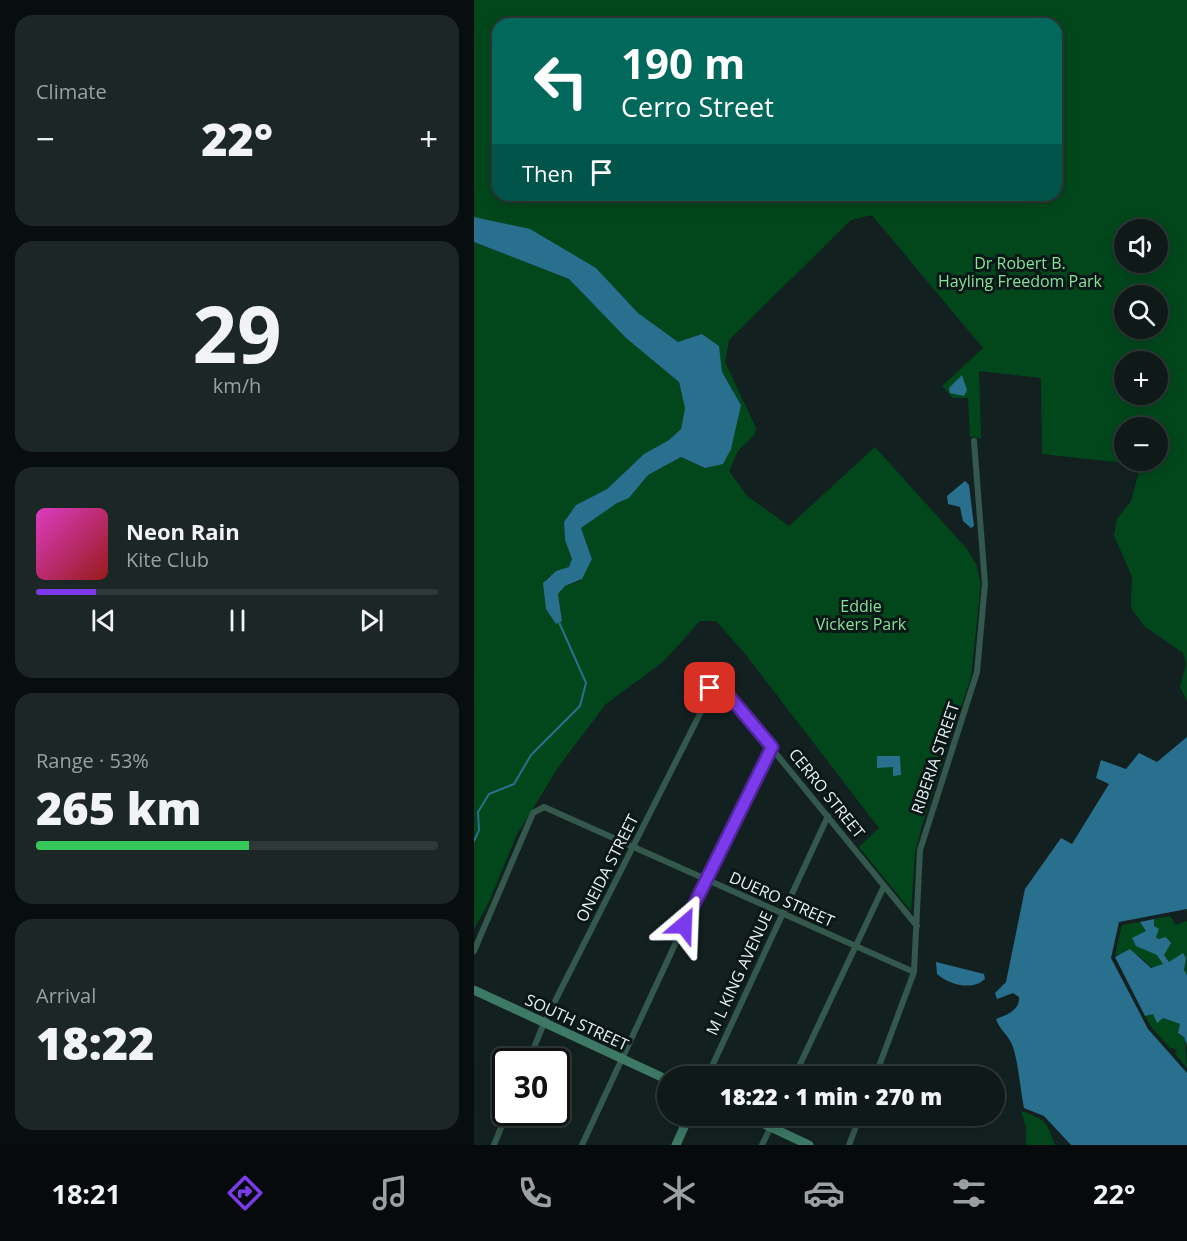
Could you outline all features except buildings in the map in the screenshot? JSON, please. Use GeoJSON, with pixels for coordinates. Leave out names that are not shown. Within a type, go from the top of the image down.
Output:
{"type":"FeatureCollection","features":[{"type":"Feature","properties":{"kind":"street","name":"RIBERIA STREET"},"geometry":{"type":"LineString","coordinates":[[879,1066],[914,972],[920,850],[973,690],[978,663],[985,584],[974,441]]}},
{"type":"Feature","properties":{"kind":"street","name":"CERRO STREET"},"geometry":{"type":"LineString","coordinates":[[710,688],[714,686],[724,690],[917,926]]}},
{"type":"Feature","properties":{"kind":"street","name":"ONEIDA STREET"},"geometry":{"type":"LineString","coordinates":[[534,1048],[544,1023],[669,778],[710,688]]}},
{"type":"Feature","properties":{"kind":"street"},"geometry":{"type":"LineString","coordinates":[[582,1145],[706,880],[772,747]]}},
{"type":"Feature","properties":{"kind":"street","name":"DUERO STREET"},"geometry":{"type":"LineString","coordinates":[[474,951],[533,813],[539,808],[548,807],[914,972]]}},
{"type":"Feature","properties":{"kind":"street","name":"M L KING AVENUE"},"geometry":{"type":"LineString","coordinates":[[711,1066],[828,816]]}},
{"type":"Feature","properties":{"kind":"street"},"geometry":{"type":"LineString","coordinates":[[799,1066],[884,886]]}},
{"type":"Feature","properties":{"kind":"street","name":"SOUTH STREET"},"geometry":{"type":"LineString","coordinates":[[474,990],[657,1075]]}},
{"type":"Feature","properties":{"kind":"street"},"geometry":{"type":"LineString","coordinates":[[494,1145],[502,1126]]}},
{"type":"Feature","properties":{"kind":"street"},"geometry":{"type":"LineString","coordinates":[[675,1145],[684,1126]]}},
{"type":"Feature","properties":{"kind":"street"},"geometry":{"type":"LineString","coordinates":[[849,1145],[856,1126]]}},
{"type":"Feature","properties":{"kind":"street"},"geometry":{"type":"LineString","coordinates":[[762,1145],[770,1127],[809,1145]]}},
{"type":"Feature","properties":{"kind":"green space"},"geometry":{"type":"Polygon","coordinates":[[[474,0],[1187,0],[1187,701],[1180,687],[1186,664],[1183,653],[1144,626],[1131,608],[1132,577],[1114,535],[1117,519],[1131,501],[1139,471],[1168,471],[1168,417],[1114,417],[1114,462],[1042,454],[1041,378],[979,371],[981,438],[970,437],[968,398],[953,398],[942,386],[983,348],[872,215],[851,220],[729,340],[725,362],[756,428],[755,434],[738,451],[729,471],[747,496],[789,526],[875,447],[967,549],[976,564],[981,583],[971,677],[921,829],[915,853],[911,911],[859,847],[879,828],[746,655],[716,621],[700,621],[664,661],[606,704],[559,766],[516,836],[489,902],[474,929],[474,242],[569,279],[626,338],[679,382],[685,408],[681,429],[669,440],[644,454],[607,489],[576,505],[564,522],[565,540],[572,559],[569,567],[556,571],[545,580],[562,621],[558,594],[565,586],[580,581],[592,559],[581,528],[617,502],[629,498],[648,475],[681,457],[705,468],[741,405],[722,372],[719,346],[702,334],[678,342],[638,313],[596,268],[569,253],[474,217],[474,0]]]}},
{"type":"Feature","properties":{"kind":"green space"},"geometry":{"type":"Polygon","coordinates":[[[1170,916],[1176,925],[1187,921],[1187,975],[1177,958],[1169,962],[1164,955],[1170,943],[1166,937],[1158,939],[1155,935],[1154,919],[1170,916]]]}},
{"type":"Feature","properties":{"kind":"green space"},"geometry":{"type":"Polygon","coordinates":[[[1140,922],[1146,931],[1137,936],[1136,946],[1149,949],[1156,954],[1164,964],[1160,967],[1150,966],[1139,956],[1133,954],[1115,955],[1122,925],[1140,922]]]}},
{"type":"Feature","properties":{"kind":"green space"},"geometry":{"type":"Polygon","coordinates":[[[1153,1014],[1157,1022],[1163,1018],[1180,1024],[1179,1035],[1185,1037],[1187,1068],[1175,1054],[1177,1049],[1170,1048],[1152,1028],[1145,1016],[1153,1014]]]}},
{"type":"Feature","properties":{"kind":"green space"},"geometry":{"type":"Polygon","coordinates":[[[1021,1111],[1044,1122],[1055,1145],[1026,1145],[1026,1127],[1021,1111]]]}},
{"type":"Feature","properties":{"kind":"water"},"geometry":{"type":"Polygon","coordinates":[[[474,217],[530,229],[596,268],[638,313],[678,342],[702,334],[719,346],[722,372],[741,405],[731,449],[723,464],[705,468],[681,457],[648,475],[629,498],[617,503],[581,528],[592,559],[582,579],[565,586],[558,594],[562,621],[556,624],[546,609],[543,583],[556,571],[569,567],[572,559],[565,540],[564,522],[576,505],[607,489],[644,454],[669,440],[681,429],[685,408],[679,382],[626,338],[569,279],[474,242],[474,217]]]}},
{"type":"Feature","properties":{"kind":"water"},"geometry":{"type":"Polygon","coordinates":[[[962,375],[967,390],[964,396],[950,393],[949,388],[962,375]]]}},
{"type":"Feature","properties":{"kind":"water"},"geometry":{"type":"Polygon","coordinates":[[[965,481],[969,485],[974,526],[971,528],[963,521],[960,507],[948,504],[947,496],[965,481]]]}},
{"type":"Feature","properties":{"kind":"water"},"geometry":{"type":"Polygon","coordinates":[[[1187,737],[1187,909],[1119,922],[1111,958],[1148,1029],[1187,1073],[1187,1145],[1071,1145],[1044,1116],[1024,1108],[1013,1047],[996,1019],[1015,1009],[1019,997],[1013,993],[997,999],[995,993],[1006,982],[1025,889],[1061,838],[1072,844],[1109,784],[1096,778],[1101,760],[1126,769],[1139,753],[1157,762],[1187,737]]]}},
{"type":"Feature","properties":{"kind":"water"},"geometry":{"type":"Polygon","coordinates":[[[877,756],[900,756],[901,775],[893,776],[893,767],[877,768],[877,756]]]}},
{"type":"Feature","properties":{"kind":"water"},"geometry":{"type":"Polygon","coordinates":[[[1154,919],[1154,926],[1159,929],[1156,937],[1158,939],[1166,937],[1171,943],[1164,955],[1169,962],[1183,953],[1186,958],[1184,970],[1187,975],[1187,1045],[1184,1037],[1178,1033],[1180,1024],[1163,1018],[1157,1023],[1153,1014],[1145,1016],[1115,957],[1130,949],[1151,968],[1163,964],[1157,955],[1136,946],[1132,938],[1146,931],[1140,922],[1154,919]]]}},
{"type":"Feature","properties":{"kind":"water"},"geometry":{"type":"Polygon","coordinates":[[[936,962],[984,974],[985,979],[968,986],[954,984],[937,974],[936,962]]]}},
{"type":"Feature","properties":{"kind":"waterway"},"geometry":{"type":"LineString","coordinates":[[474,841],[479,830],[478,812],[489,794],[514,784],[531,755],[580,706],[586,683],[559,622]]}},
{"type":"Feature","properties":{"kind":"route"},"geometry":{"type":"LineString","coordinates":[[684,925],[772,747],[724,690],[714,686],[710,688]]}},
{"type":"Feature","properties":{"kind":"park label","name":"Dr Robert B. Hayling Freedom Park"},"geometry":{"type":"Point","coordinates":[1020,272]}},
{"type":"Feature","properties":{"kind":"park label","name":"Eddie Vickers Park"},"geometry":{"type":"Point","coordinates":[861,615]}}]}
